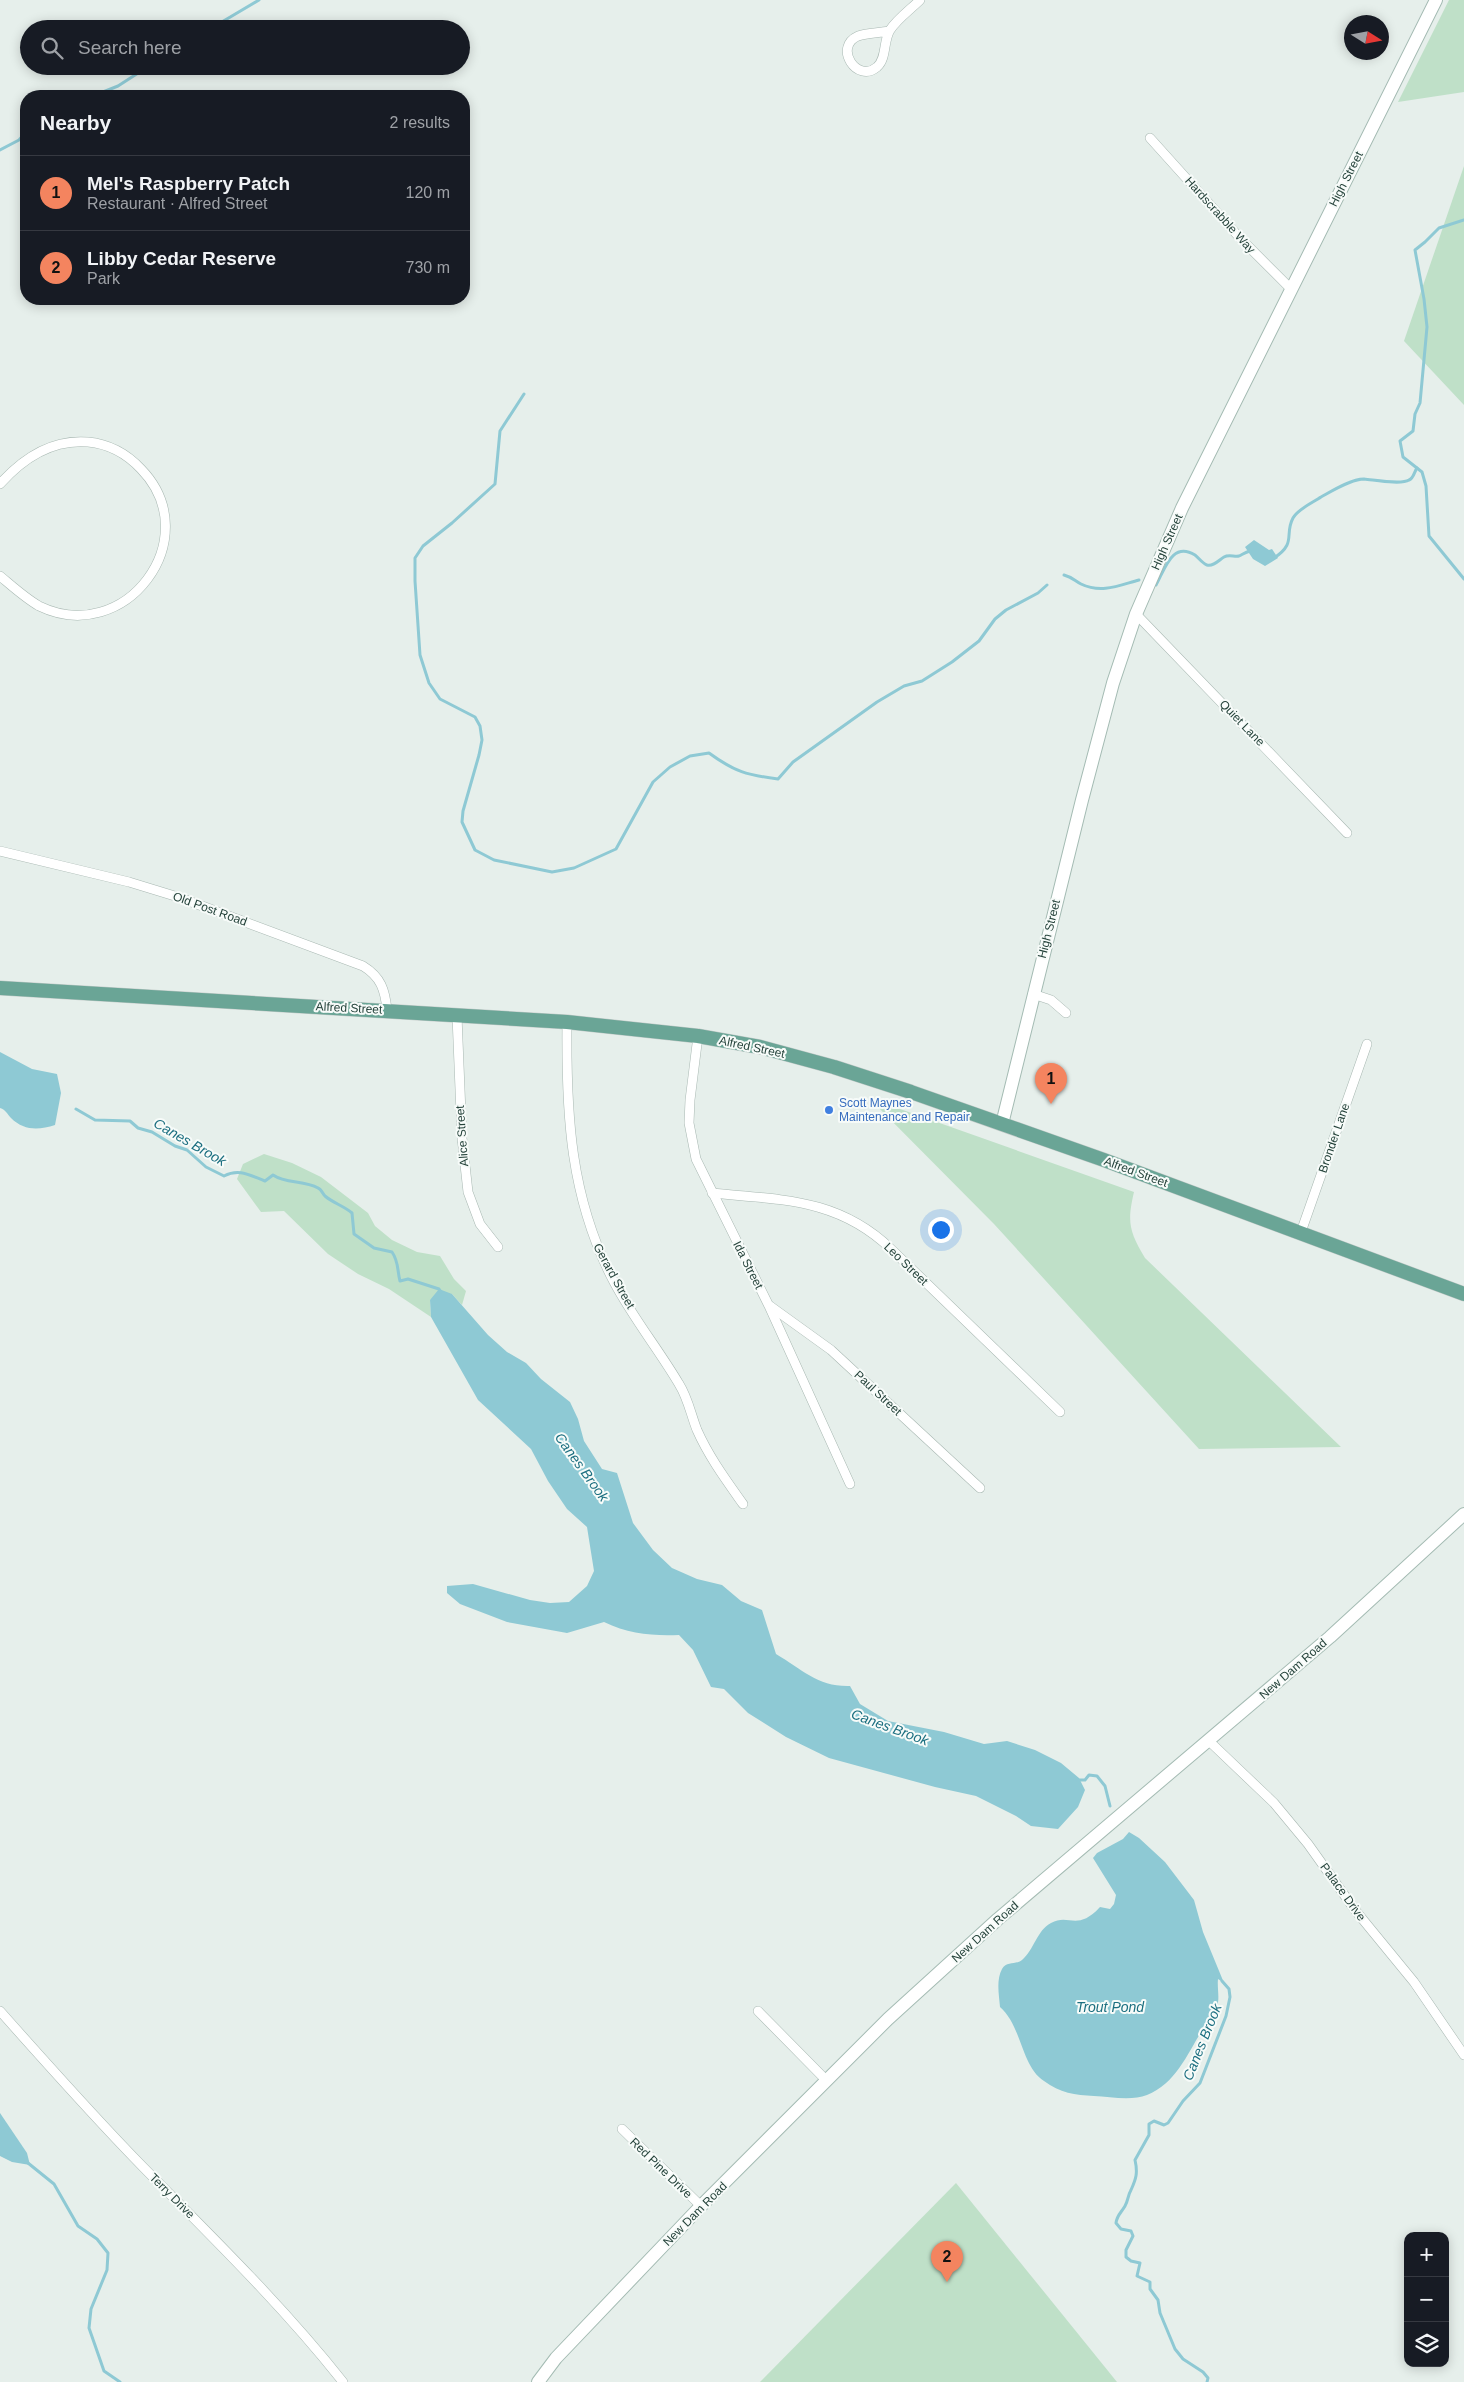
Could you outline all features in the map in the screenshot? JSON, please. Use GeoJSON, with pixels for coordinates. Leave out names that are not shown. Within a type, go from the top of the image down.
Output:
{"type":"FeatureCollection","features":[{"type":"Feature","properties":{"kind":"main road","name":"Alfred Street"},"geometry":{"type":"LineString","coordinates":[[0,988],[567,1022],[698,1036],[760,1047],[834,1067],[911,1092],[1301,1232],[1464,1294]]}},
{"type":"Feature","properties":{"kind":"street"},"geometry":{"type":"LineString","coordinates":[[889,31],[864,35],[853,40],[848,50],[847,59],[859,70],[866,71],[877,67],[883,57],[889,31],[920,0]]}},
{"type":"Feature","properties":{"kind":"street","name":"High Street"},"geometry":{"type":"LineString","coordinates":[[1002,1124],[1096,745],[1136,614],[1172,528],[1436,0]]}},
{"type":"Feature","properties":{"kind":"street","name":"Hardscrabble Way"},"geometry":{"type":"LineString","coordinates":[[1150,138],[1240,238],[1292,289]]}},
{"type":"Feature","properties":{"kind":"street"},"geometry":{"type":"LineString","coordinates":[[0,484],[24,460],[48,447],[65,442],[95,443],[123,454],[145,473],[160,499],[165,523],[163,548],[150,576],[130,598],[109,610],[85,615],[49,610],[27,598],[0,576]]}},
{"type":"Feature","properties":{"kind":"street","name":"Quiet Lane"},"geometry":{"type":"LineString","coordinates":[[1136,614],[1347,833]]}},
{"type":"Feature","properties":{"kind":"street","name":"Old Post Road"},"geometry":{"type":"LineString","coordinates":[[0,851],[171,895],[363,966],[373,972],[380,981],[386,995],[387,1010]]}},
{"type":"Feature","properties":{"kind":"street"},"geometry":{"type":"LineString","coordinates":[[1033,994],[1051,1000],[1066,1012]]}},
{"type":"Feature","properties":{"kind":"street","name":"Alice Street"},"geometry":{"type":"LineString","coordinates":[[457,1016],[462,1138],[468,1192],[480,1224],[498,1247]]}},
{"type":"Feature","properties":{"kind":"street","name":"Gerard Street"},"geometry":{"type":"LineString","coordinates":[[567,1022],[566,1072],[570,1141],[575,1172],[593,1237],[615,1285],[681,1386],[698,1431],[720,1471],[742,1504]]}},
{"type":"Feature","properties":{"kind":"street","name":"Ida Street"},"geometry":{"type":"LineString","coordinates":[[698,1036],[689,1123],[696,1158],[770,1306],[850,1484]]}},
{"type":"Feature","properties":{"kind":"street","name":"Bronder Lane"},"geometry":{"type":"LineString","coordinates":[[1301,1232],[1367,1044]]}},
{"type":"Feature","properties":{"kind":"street","name":"Leo Street"},"geometry":{"type":"LineString","coordinates":[[712,1193],[797,1202],[840,1213],[865,1227],[891,1249],[1060,1412]]}},
{"type":"Feature","properties":{"kind":"street","name":"Paul Street"},"geometry":{"type":"LineString","coordinates":[[770,1306],[831,1350],[980,1488]]}},
{"type":"Feature","properties":{"kind":"street","name":"New Dam Road"},"geometry":{"type":"LineString","coordinates":[[538,2382],[556,2358],[700,2206],[888,2019],[998,1919],[1332,1635],[1464,1514]]}},
{"type":"Feature","properties":{"kind":"street","name":"Palace Drive"},"geometry":{"type":"LineString","coordinates":[[1209,1741],[1274,1803],[1308,1844],[1356,1910],[1414,1982],[1464,2055]]}},
{"type":"Feature","properties":{"kind":"street","name":"Terry Drive"},"geometry":{"type":"LineString","coordinates":[[0,2011],[144,2168],[236,2259],[290,2318],[343,2382]]}},
{"type":"Feature","properties":{"kind":"street"},"geometry":{"type":"LineString","coordinates":[[758,2011],[826,2080]]}},
{"type":"Feature","properties":{"kind":"street","name":"Red Pine Drive"},"geometry":{"type":"LineString","coordinates":[[622,2129],[700,2206]]}},
{"type":"Feature","properties":{"kind":"green space"},"geometry":{"type":"Polygon","coordinates":[[[1449,0],[1464,0],[1464,92],[1398,102],[1449,0]]]}},
{"type":"Feature","properties":{"kind":"green space"},"geometry":{"type":"Polygon","coordinates":[[[1464,166],[1464,405],[1404,341],[1464,166]]]}},
{"type":"Feature","properties":{"kind":"green space"},"geometry":{"type":"Polygon","coordinates":[[[869,1098],[1134,1192],[1130,1219],[1131,1226],[1145,1258],[1341,1447],[1199,1449],[994,1224],[869,1098]]]}},
{"type":"Feature","properties":{"kind":"green space"},"geometry":{"type":"Polygon","coordinates":[[[264,1154],[292,1163],[321,1177],[368,1213],[375,1226],[392,1240],[417,1252],[440,1256],[454,1279],[466,1291],[462,1305],[452,1294],[430,1300],[431,1317],[389,1289],[358,1274],[328,1254],[284,1211],[261,1212],[237,1179],[243,1164],[264,1154]]]}},
{"type":"Feature","properties":{"kind":"green space"},"geometry":{"type":"Polygon","coordinates":[[[956,2183],[1117,2382],[760,2382],[956,2183]]]}},
{"type":"Feature","properties":{"kind":"water"},"geometry":{"type":"Polygon","coordinates":[[[1254,540],[1269,550],[1272,549],[1278,558],[1265,566],[1253,559],[1245,547],[1254,540]]]}},
{"type":"Feature","properties":{"kind":"water"},"geometry":{"type":"Polygon","coordinates":[[[0,1052],[32,1069],[57,1074],[61,1093],[55,1125],[43,1128],[26,1127],[16,1122],[0,1108],[0,1052]]]}},
{"type":"Feature","properties":{"kind":"water"},"geometry":{"type":"Polygon","coordinates":[[[439,1289],[452,1294],[488,1335],[507,1352],[526,1363],[541,1379],[570,1402],[578,1419],[584,1441],[602,1469],[617,1473],[633,1523],[653,1550],[672,1568],[697,1579],[722,1585],[741,1601],[762,1610],[776,1654],[820,1681],[839,1686],[850,1686],[860,1704],[888,1721],[944,1732],[984,1744],[1007,1741],[1035,1750],[1061,1763],[1079,1778],[1085,1790],[1078,1807],[1058,1829],[1031,1826],[1016,1816],[976,1796],[935,1787],[829,1758],[786,1737],[748,1713],[724,1689],[711,1687],[693,1650],[679,1635],[641,1633],[622,1629],[604,1622],[567,1633],[507,1622],[460,1604],[447,1593],[447,1586],[473,1584],[530,1600],[550,1603],[569,1602],[587,1586],[594,1571],[587,1527],[567,1509],[548,1481],[531,1449],[478,1400],[431,1317],[430,1300],[439,1289]]]}},
{"type":"Feature","properties":{"kind":"water","name":"Trout Pond"},"geometry":{"type":"Polygon","coordinates":[[[1129,1832],[1139,1838],[1165,1862],[1194,1900],[1203,1932],[1224,1983],[1218,1979],[1218,2003],[1212,2016],[1179,2068],[1157,2090],[1141,2097],[1128,2098],[1068,2093],[1044,2081],[1031,2066],[1013,2024],[1000,2007],[998,1988],[1000,1973],[1009,1964],[1022,1960],[1030,1951],[1042,1930],[1051,1923],[1057,1920],[1074,1921],[1085,1919],[1100,1907],[1110,1909],[1114,1904],[1116,1895],[1093,1858],[1097,1853],[1123,1839],[1129,1832]]]}},
{"type":"Feature","properties":{"kind":"water"},"geometry":{"type":"Polygon","coordinates":[[[0,2113],[27,2153],[30,2165],[12,2162],[0,2156],[0,2113]]]}},
{"type":"Feature","properties":{"kind":"waterway"},"geometry":{"type":"LineString","coordinates":[[225,20],[259,0]]}},
{"type":"Feature","properties":{"kind":"waterway"},"geometry":{"type":"LineString","coordinates":[[108,90],[135,75]]}},
{"type":"Feature","properties":{"kind":"waterway"},"geometry":{"type":"LineString","coordinates":[[0,150],[20,139]]}},
{"type":"Feature","properties":{"kind":"waterway"},"geometry":{"type":"LineString","coordinates":[[1464,220],[1439,228],[1415,250],[1427,327],[1420,403],[1415,414],[1413,431],[1400,441],[1403,457],[1422,472],[1426,486],[1429,536],[1464,579]]}},
{"type":"Feature","properties":{"kind":"waterway"},"geometry":{"type":"LineString","coordinates":[[524,394],[500,431],[495,484],[423,546],[415,558],[420,655],[429,683],[440,699],[475,717],[480,726],[482,740],[463,811],[462,822],[475,850],[494,860],[552,872],[574,868],[616,849],[653,782],[670,767],[690,756],[709,753],[734,769],[758,776],[778,779],[793,762],[877,702],[904,686],[922,681],[952,662],[979,641],[995,619],[1006,610],[1038,593],[1047,585]]}},
{"type":"Feature","properties":{"kind":"waterway"},"geometry":{"type":"LineString","coordinates":[[1274,558],[1281,553],[1288,543],[1293,518],[1305,506],[1353,481],[1364,479],[1394,482],[1409,480],[1417,468]]}},
{"type":"Feature","properties":{"kind":"waterway"},"geometry":{"type":"LineString","coordinates":[[1156,585],[1170,559],[1180,552],[1195,555],[1209,565],[1226,556],[1239,556],[1250,551]]}},
{"type":"Feature","properties":{"kind":"waterway"},"geometry":{"type":"LineString","coordinates":[[1064,575],[1081,584],[1096,588],[1111,588],[1139,580]]}},
{"type":"Feature","properties":{"kind":"waterway","name":"Canes Brook"},"geometry":{"type":"LineString","coordinates":[[76,1109],[95,1120],[130,1121],[138,1128],[152,1132],[175,1146],[187,1150],[206,1167],[224,1176],[239,1172],[265,1181],[273,1175],[284,1180],[318,1188],[325,1196],[352,1213],[354,1234],[374,1248],[392,1252],[397,1263],[400,1281],[408,1279],[439,1289],[441,1292]]}},
{"type":"Feature","properties":{"kind":"waterway","name":"Canes Brook"},"geometry":{"type":"LineString","coordinates":[[1077,1780],[1085,1780],[1089,1775],[1097,1776],[1105,1786],[1110,1806]]}},
{"type":"Feature","properties":{"kind":"waterway","name":"Canes Brook"},"geometry":{"type":"LineString","coordinates":[[1207,2382],[1208,2378],[1203,2372],[1183,2359],[1175,2349],[1160,2313],[1158,2300],[1150,2289],[1150,2282],[1137,2276],[1140,2263],[1131,2261],[1126,2257],[1126,2250],[1133,2236],[1131,2231],[1121,2229],[1116,2223],[1126,2204],[1134,2182],[1136,2172],[1135,2160],[1149,2135],[1149,2124],[1154,2121],[1164,2125],[1168,2123],[1183,2101],[1200,2083],[1226,2016],[1230,1997],[1229,1989],[1222,1981]]}},
{"type":"Feature","properties":{"kind":"waterway"},"geometry":{"type":"LineString","coordinates":[[28,2163],[54,2184],[78,2226],[97,2239],[108,2253],[107,2270],[91,2309],[89,2328],[104,2371],[120,2382]]}},
{"type":"Feature","properties":{"kind":"place","name":"Mel's Raspberry Patch"},"geometry":{"type":"Point","coordinates":[1051,1104]}},
{"type":"Feature","properties":{"kind":"place","name":"Scott Maynes Maintenance and Repair"},"geometry":{"type":"Point","coordinates":[829,1110]}},
{"type":"Feature","properties":{"kind":"place","name":"Libby Cedar Reserve"},"geometry":{"type":"Point","coordinates":[947,2282]}}]}
